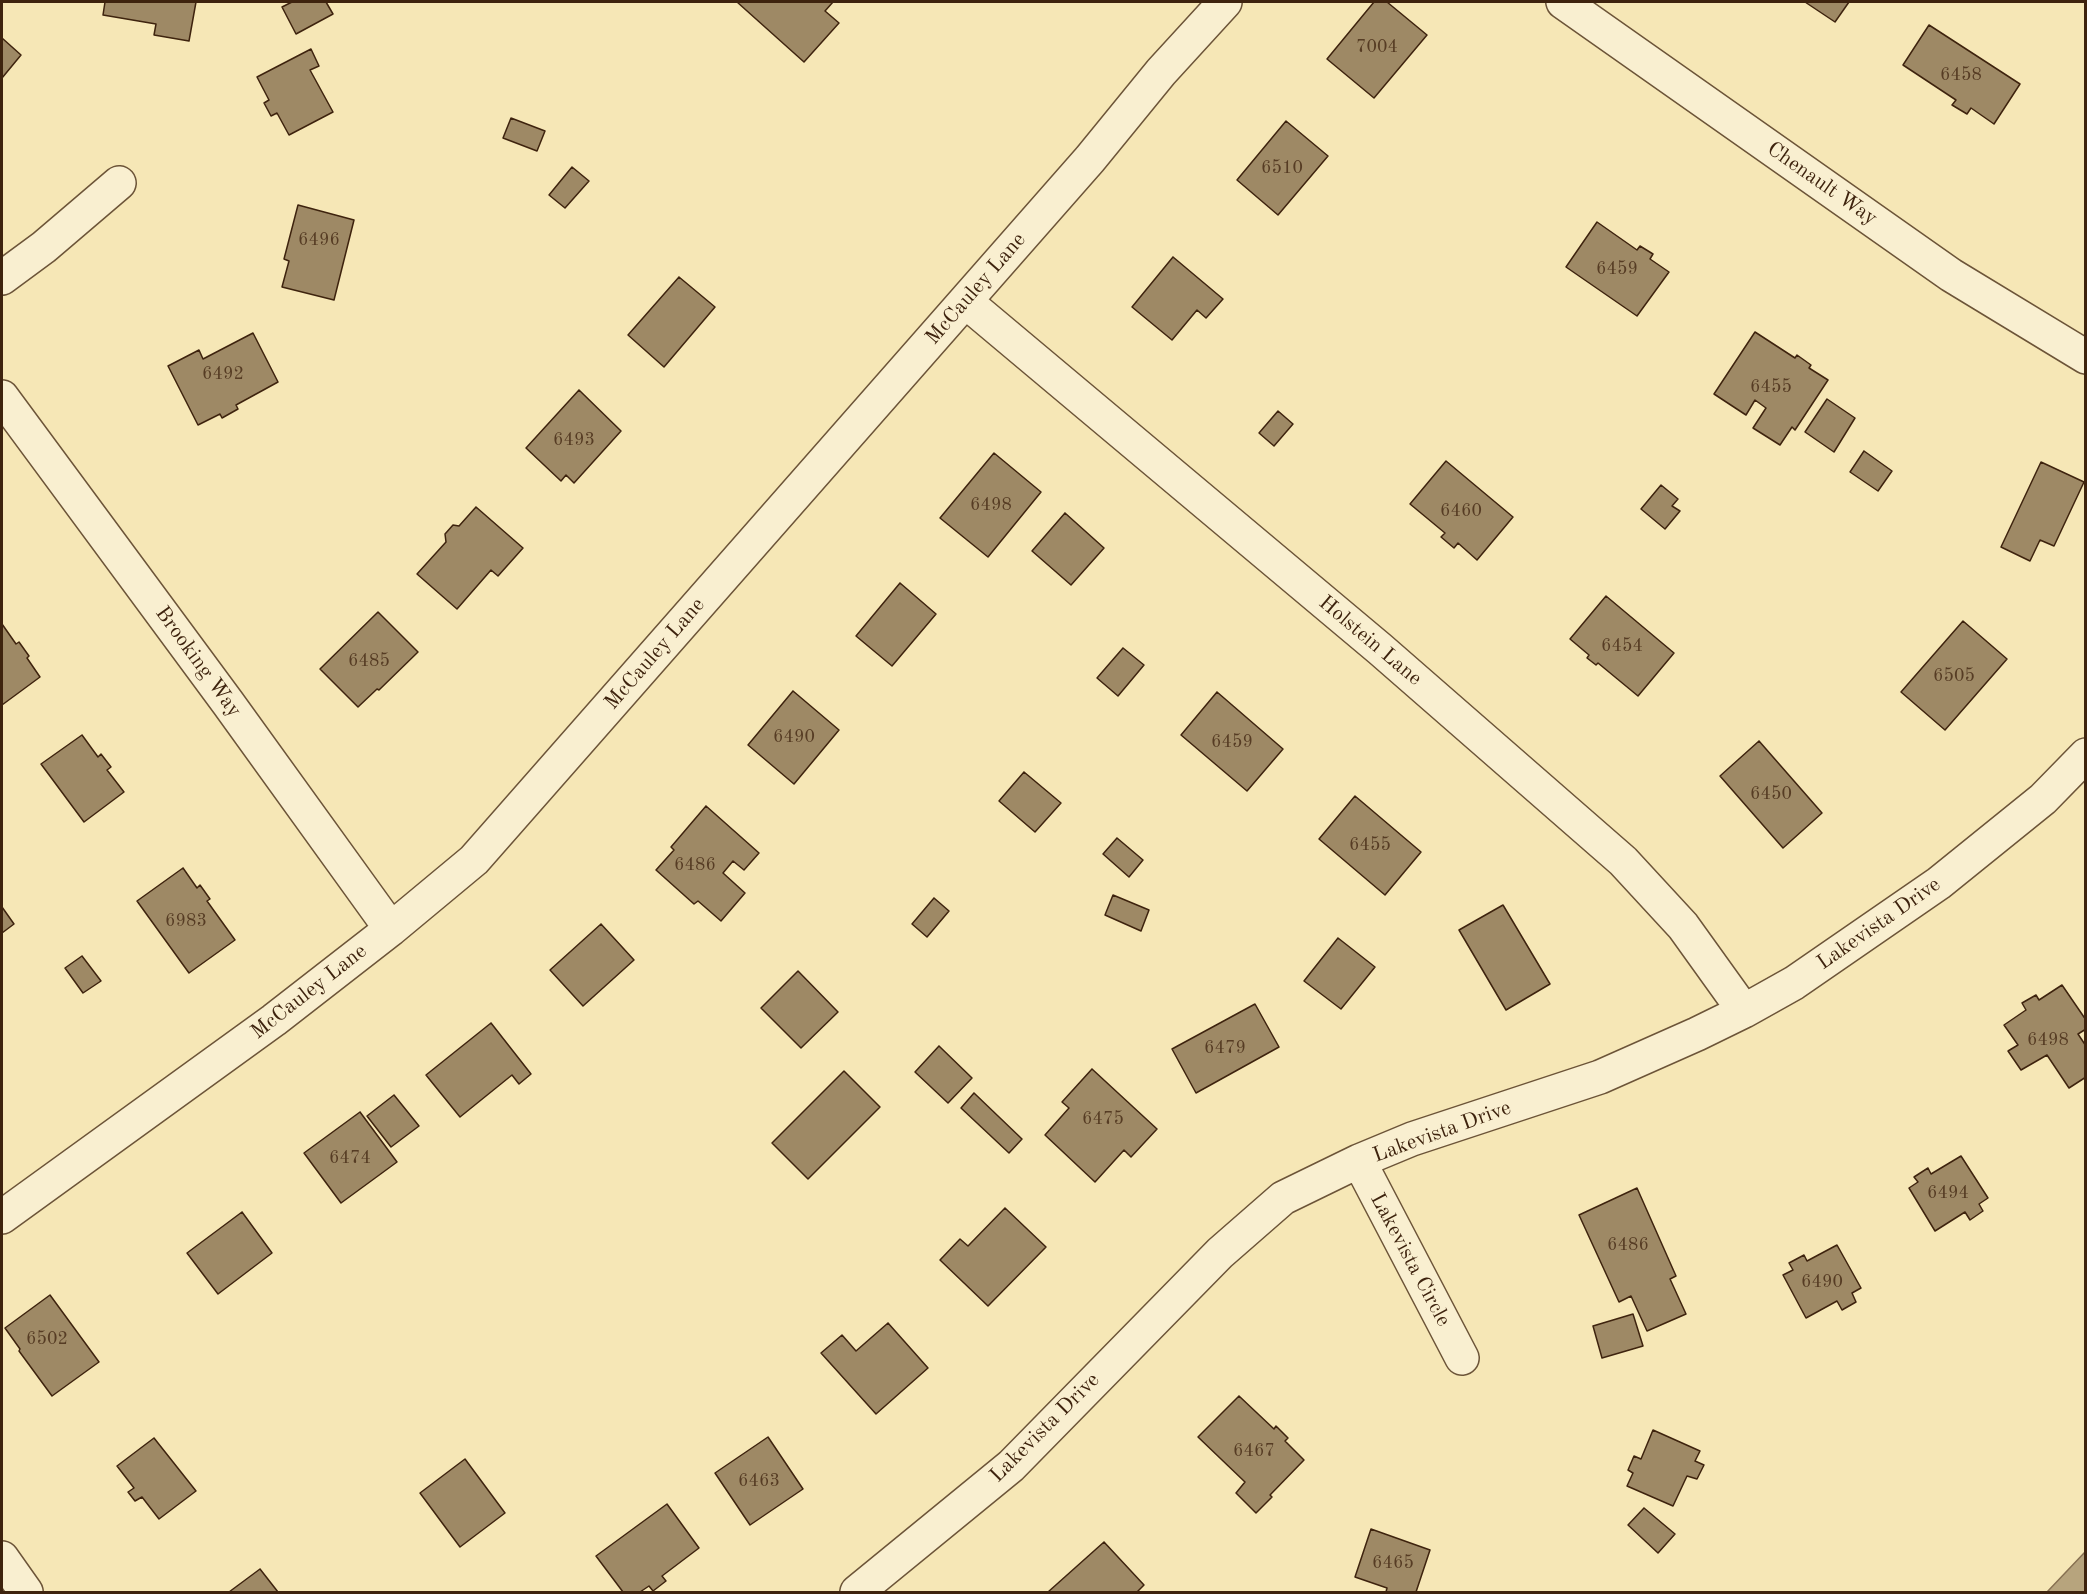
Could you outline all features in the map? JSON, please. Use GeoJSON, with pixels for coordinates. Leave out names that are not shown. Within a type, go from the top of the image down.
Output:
{"type":"FeatureCollection","features":[{"type":"Feature","properties":{"kind":"street","name":"McCauley Lane"},"geometry":{"type":"LineString","coordinates":[[2,1217],[265,1027],[391,929],[474,860],[1090,159],[1161,72],[1225,2]]}},
{"type":"Feature","properties":{"kind":"street","name":"Chenault Way"},"geometry":{"type":"LineString","coordinates":[[1563,2],[1951,275],[2085,357]]}},
{"type":"Feature","properties":{"kind":"street"},"geometry":{"type":"LineString","coordinates":[[2,278],[44,247],[119,183]]}},
{"type":"Feature","properties":{"kind":"street","name":"Holstein Lane"},"geometry":{"type":"LineString","coordinates":[[965,301],[1380,648],[1623,861],[1683,926],[1744,1011]]}},
{"type":"Feature","properties":{"kind":"street","name":"Brooking Way"},"geometry":{"type":"LineString","coordinates":[[2,397],[228,702],[391,929]]}},
{"type":"Feature","properties":{"kind":"street","name":"Lakevista Drive"},"geometry":{"type":"LineString","coordinates":[[868,1589],[1011,1466],[1220,1253],[1283,1198],[1359,1161],[1412,1139],[1600,1077],[1697,1035],[1744,1011],[1794,983],[1939,883],[2043,800],[2085,755]]}},
{"type":"Feature","properties":{"kind":"street","name":"Lakevista Circle"},"geometry":{"type":"LineString","coordinates":[[1359,1161],[1462,1358]]}},
{"type":"Feature","properties":{"kind":"street"},"geometry":{"type":"LineString","coordinates":[[2,1558],[26,1593]]}},
{"type":"Feature","properties":{"kind":"shaded area"},"geometry":{"type":"Polygon","coordinates":[[[2085,1552],[2085,1592],[2047,1592],[2085,1552]]]}},
{"type":"Feature","properties":{"kind":"building"},"geometry":{"type":"Polygon","coordinates":[[[105,2],[196,2],[189,41],[154,35],[156,24],[103,15],[105,2]]]}},
{"type":"Feature","properties":{"kind":"building"},"geometry":{"type":"Polygon","coordinates":[[[292,2],[326,2],[333,14],[296,34],[282,7],[292,2]]]}},
{"type":"Feature","properties":{"kind":"building"},"geometry":{"type":"Polygon","coordinates":[[[737,2],[833,2],[825,11],[839,23],[804,62],[737,2]]]}},
{"type":"Feature","properties":{"kind":"building"},"geometry":{"type":"Polygon","coordinates":[[[1374,2],[1387,2],[1427,35],[1374,98],[1327,59],[1374,2]]]}},
{"type":"Feature","properties":{"kind":"building"},"geometry":{"type":"Polygon","coordinates":[[[1805,2],[1849,2],[1835,22],[1805,2]]]}},
{"type":"Feature","properties":{"kind":"building"},"geometry":{"type":"Polygon","coordinates":[[[1929,25],[2020,84],[1994,124],[1971,108],[1967,114],[1952,105],[1956,100],[1903,65],[1929,25]]]}},
{"type":"Feature","properties":{"kind":"building"},"geometry":{"type":"Polygon","coordinates":[[[2,38],[21,55],[2,78],[2,38]]]}},
{"type":"Feature","properties":{"kind":"building"},"geometry":{"type":"Polygon","coordinates":[[[311,49],[319,66],[310,70],[333,112],[289,135],[277,113],[271,116],[264,103],[269,100],[257,77],[311,49]]]}},
{"type":"Feature","properties":{"kind":"building"},"geometry":{"type":"Polygon","coordinates":[[[511,118],[545,131],[537,151],[503,138],[511,118]]]}},
{"type":"Feature","properties":{"kind":"building"},"geometry":{"type":"Polygon","coordinates":[[[1286,121],[1328,156],[1278,215],[1237,180],[1286,121]]]}},
{"type":"Feature","properties":{"kind":"building"},"geometry":{"type":"Polygon","coordinates":[[[572,167],[589,181],[565,208],[549,195],[572,167]]]}},
{"type":"Feature","properties":{"kind":"building"},"geometry":{"type":"Polygon","coordinates":[[[298,205],[354,220],[334,300],[282,287],[289,261],[284,259],[298,205]]]}},
{"type":"Feature","properties":{"kind":"building"},"geometry":{"type":"Polygon","coordinates":[[[1597,222],[1637,250],[1640,246],[1653,254],[1650,259],[1669,272],[1637,316],[1566,267],[1597,222]]]}},
{"type":"Feature","properties":{"kind":"building"},"geometry":{"type":"Polygon","coordinates":[[[1173,257],[1223,299],[1206,318],[1197,310],[1172,340],[1132,307],[1173,257]]]}},
{"type":"Feature","properties":{"kind":"building"},"geometry":{"type":"Polygon","coordinates":[[[679,277],[715,307],[664,367],[628,335],[679,277]]]}},
{"type":"Feature","properties":{"kind":"building"},"geometry":{"type":"Polygon","coordinates":[[[1755,332],[1795,358],[1797,355],[1811,365],[1809,368],[1828,380],[1795,430],[1792,427],[1780,445],[1753,428],[1766,408],[1755,400],[1746,415],[1714,394],[1755,332]]]}},
{"type":"Feature","properties":{"kind":"building"},"geometry":{"type":"Polygon","coordinates":[[[253,333],[278,382],[236,405],[238,409],[222,418],[220,414],[198,425],[168,366],[199,350],[203,359],[253,333]]]}},
{"type":"Feature","properties":{"kind":"building"},"geometry":{"type":"Polygon","coordinates":[[[579,390],[621,431],[574,483],[566,475],[561,481],[526,448],[579,390]]]}},
{"type":"Feature","properties":{"kind":"building"},"geometry":{"type":"Polygon","coordinates":[[[1827,399],[1855,418],[1834,452],[1805,432],[1827,399]]]}},
{"type":"Feature","properties":{"kind":"building"},"geometry":{"type":"Polygon","coordinates":[[[1278,411],[1293,424],[1274,446],[1259,433],[1278,411]]]}},
{"type":"Feature","properties":{"kind":"building"},"geometry":{"type":"Polygon","coordinates":[[[1864,451],[1892,471],[1878,491],[1850,472],[1864,451]]]}},
{"type":"Feature","properties":{"kind":"building"},"geometry":{"type":"Polygon","coordinates":[[[994,453],[1041,492],[988,557],[940,518],[994,453]]]}},
{"type":"Feature","properties":{"kind":"building"},"geometry":{"type":"Polygon","coordinates":[[[1446,461],[1513,517],[1477,560],[1458,543],[1454,548],[1441,537],[1445,533],[1410,504],[1446,461]]]}},
{"type":"Feature","properties":{"kind":"building"},"geometry":{"type":"Polygon","coordinates":[[[2041,462],[2084,482],[2054,546],[2040,540],[2030,561],[2001,547],[2041,462]]]}},
{"type":"Feature","properties":{"kind":"building"},"geometry":{"type":"Polygon","coordinates":[[[1661,485],[1678,499],[1672,506],[1680,511],[1665,529],[1641,509],[1661,485]]]}},
{"type":"Feature","properties":{"kind":"building"},"geometry":{"type":"Polygon","coordinates":[[[476,507],[523,548],[498,576],[491,570],[457,609],[417,574],[446,542],[445,534],[453,525],[459,526],[476,507]]]}},
{"type":"Feature","properties":{"kind":"building"},"geometry":{"type":"Polygon","coordinates":[[[1065,513],[1104,548],[1071,585],[1032,551],[1065,513]]]}},
{"type":"Feature","properties":{"kind":"building"},"geometry":{"type":"Polygon","coordinates":[[[900,583],[936,614],[892,666],[856,636],[900,583]]]}},
{"type":"Feature","properties":{"kind":"building"},"geometry":{"type":"Polygon","coordinates":[[[1606,596],[1674,653],[1638,696],[1598,663],[1596,665],[1587,658],[1589,655],[1570,639],[1606,596]]]}},
{"type":"Feature","properties":{"kind":"building"},"geometry":{"type":"Polygon","coordinates":[[[378,612],[418,652],[358,707],[320,669],[378,612]]]}},
{"type":"Feature","properties":{"kind":"building"},"geometry":{"type":"Polygon","coordinates":[[[1963,621],[2007,659],[1945,730],[1901,692],[1963,621]]]}},
{"type":"Feature","properties":{"kind":"building"},"geometry":{"type":"Polygon","coordinates":[[[2,624],[16,644],[19,642],[40,677],[2,705],[2,624]]]}},
{"type":"Feature","properties":{"kind":"building"},"geometry":{"type":"Polygon","coordinates":[[[1123,648],[1144,665],[1118,696],[1097,678],[1123,648]]]}},
{"type":"Feature","properties":{"kind":"building"},"geometry":{"type":"Polygon","coordinates":[[[793,691],[839,730],[794,784],[748,745],[793,691]]]}},
{"type":"Feature","properties":{"kind":"building"},"geometry":{"type":"Polygon","coordinates":[[[1217,692],[1283,749],[1247,791],[1181,735],[1217,692]]]}},
{"type":"Feature","properties":{"kind":"building"},"geometry":{"type":"Polygon","coordinates":[[[82,735],[98,757],[101,754],[111,767],[107,770],[124,792],[84,822],[41,764],[82,735]]]}},
{"type":"Feature","properties":{"kind":"building"},"geometry":{"type":"Polygon","coordinates":[[[1759,741],[1822,813],[1783,848],[1720,776],[1759,741]]]}},
{"type":"Feature","properties":{"kind":"building"},"geometry":{"type":"Polygon","coordinates":[[[1024,772],[1061,803],[1035,832],[999,801],[1024,772]]]}},
{"type":"Feature","properties":{"kind":"building"},"geometry":{"type":"Polygon","coordinates":[[[1355,796],[1421,852],[1385,895],[1319,839],[1355,796]]]}},
{"type":"Feature","properties":{"kind":"building"},"geometry":{"type":"Polygon","coordinates":[[[706,806],[759,853],[744,870],[733,861],[723,873],[745,893],[721,921],[698,901],[694,904],[656,870],[674,850],[671,847],[706,806]]]}},
{"type":"Feature","properties":{"kind":"building"},"geometry":{"type":"Polygon","coordinates":[[[1117,838],[1143,860],[1129,877],[1103,854],[1117,838]]]}},
{"type":"Feature","properties":{"kind":"building"},"geometry":{"type":"Polygon","coordinates":[[[183,868],[197,888],[200,885],[210,899],[207,901],[235,940],[189,973],[137,901],[183,868]]]}},
{"type":"Feature","properties":{"kind":"building"},"geometry":{"type":"Polygon","coordinates":[[[1113,895],[1149,910],[1141,931],[1105,915],[1113,895]]]}},
{"type":"Feature","properties":{"kind":"building"},"geometry":{"type":"Polygon","coordinates":[[[934,898],[949,911],[927,937],[912,924],[934,898]]]}},
{"type":"Feature","properties":{"kind":"building"},"geometry":{"type":"Polygon","coordinates":[[[1503,905],[1550,984],[1506,1010],[1459,930],[1503,905]]]}},
{"type":"Feature","properties":{"kind":"building"},"geometry":{"type":"Polygon","coordinates":[[[2,907],[14,924],[2,933],[2,907]]]}},
{"type":"Feature","properties":{"kind":"building"},"geometry":{"type":"Polygon","coordinates":[[[601,924],[634,960],[583,1006],[550,970],[601,924]]]}},
{"type":"Feature","properties":{"kind":"building"},"geometry":{"type":"Polygon","coordinates":[[[1338,938],[1375,967],[1341,1009],[1304,981],[1338,938]]]}},
{"type":"Feature","properties":{"kind":"building"},"geometry":{"type":"Polygon","coordinates":[[[82,956],[101,981],[83,993],[65,968],[82,956]]]}},
{"type":"Feature","properties":{"kind":"building"},"geometry":{"type":"Polygon","coordinates":[[[798,971],[838,1012],[801,1048],[761,1008],[798,971]]]}},
{"type":"Feature","properties":{"kind":"building"},"geometry":{"type":"Polygon","coordinates":[[[2062,985],[2086,1020],[2086,1029],[2078,1034],[2086,1046],[2086,1077],[2069,1088],[2047,1055],[2021,1070],[2008,1051],[2018,1045],[2004,1025],[2026,1010],[2022,1003],[2036,995],[2039,1000],[2062,985]]]}},
{"type":"Feature","properties":{"kind":"building"},"geometry":{"type":"Polygon","coordinates":[[[1255,1004],[1279,1047],[1196,1093],[1172,1049],[1255,1004]]]}},
{"type":"Feature","properties":{"kind":"building"},"geometry":{"type":"Polygon","coordinates":[[[491,1023],[531,1074],[519,1084],[512,1075],[460,1117],[426,1075],[491,1023]]]}},
{"type":"Feature","properties":{"kind":"building"},"geometry":{"type":"Polygon","coordinates":[[[939,1046],[972,1078],[948,1103],[915,1072],[939,1046]]]}},
{"type":"Feature","properties":{"kind":"building"},"geometry":{"type":"Polygon","coordinates":[[[1092,1069],[1157,1129],[1131,1157],[1124,1150],[1095,1182],[1045,1135],[1069,1108],[1062,1102],[1092,1069]]]}},
{"type":"Feature","properties":{"kind":"building"},"geometry":{"type":"Polygon","coordinates":[[[844,1071],[880,1107],[808,1179],[772,1143],[844,1071]]]}},
{"type":"Feature","properties":{"kind":"building"},"geometry":{"type":"Polygon","coordinates":[[[974,1093],[1022,1139],[1009,1153],[961,1108],[974,1093]]]}},
{"type":"Feature","properties":{"kind":"building"},"geometry":{"type":"Polygon","coordinates":[[[394,1095],[419,1126],[391,1147],[367,1116],[394,1095]]]}},
{"type":"Feature","properties":{"kind":"building"},"geometry":{"type":"Polygon","coordinates":[[[360,1112],[397,1162],[341,1203],[304,1153],[360,1112]]]}},
{"type":"Feature","properties":{"kind":"building"},"geometry":{"type":"Polygon","coordinates":[[[1961,1156],[1988,1198],[1979,1204],[1983,1211],[1970,1220],[1965,1212],[1935,1231],[1909,1188],[1918,1182],[1914,1177],[1928,1168],[1931,1174],[1961,1156]]]}},
{"type":"Feature","properties":{"kind":"building"},"geometry":{"type":"Polygon","coordinates":[[[1637,1188],[1676,1276],[1670,1279],[1686,1314],[1647,1331],[1631,1296],[1619,1302],[1579,1215],[1637,1188]]]}},
{"type":"Feature","properties":{"kind":"building"},"geometry":{"type":"Polygon","coordinates":[[[1005,1208],[1046,1247],[988,1306],[940,1260],[960,1239],[968,1246],[1005,1208]]]}},
{"type":"Feature","properties":{"kind":"building"},"geometry":{"type":"Polygon","coordinates":[[[242,1212],[272,1253],[218,1294],[187,1253],[242,1212]]]}},
{"type":"Feature","properties":{"kind":"building"},"geometry":{"type":"Polygon","coordinates":[[[1837,1245],[1861,1288],[1852,1293],[1856,1302],[1842,1310],[1837,1301],[1806,1318],[1783,1275],[1793,1270],[1789,1263],[1804,1255],[1807,1261],[1837,1245]]]}},
{"type":"Feature","properties":{"kind":"building"},"geometry":{"type":"Polygon","coordinates":[[[50,1295],[99,1362],[52,1396],[5,1328],[50,1295]]]}},
{"type":"Feature","properties":{"kind":"building"},"geometry":{"type":"Polygon","coordinates":[[[1633,1314],[1643,1346],[1602,1358],[1593,1326],[1633,1314]]]}},
{"type":"Feature","properties":{"kind":"building"},"geometry":{"type":"Polygon","coordinates":[[[888,1323],[928,1368],[876,1414],[821,1353],[842,1335],[856,1351],[888,1323]]]}},
{"type":"Feature","properties":{"kind":"building"},"geometry":{"type":"Polygon","coordinates":[[[1239,1396],[1274,1429],[1276,1426],[1288,1438],[1285,1441],[1304,1460],[1256,1513],[1236,1493],[1245,1482],[1198,1437],[1239,1396]]]}},
{"type":"Feature","properties":{"kind":"building"},"geometry":{"type":"Polygon","coordinates":[[[1653,1430],[1700,1451],[1695,1461],[1704,1465],[1697,1479],[1687,1476],[1673,1506],[1627,1486],[1633,1473],[1628,1470],[1634,1456],[1641,1459],[1653,1430]]]}},
{"type":"Feature","properties":{"kind":"building"},"geometry":{"type":"Polygon","coordinates":[[[768,1437],[803,1489],[750,1525],[715,1473],[768,1437]]]}},
{"type":"Feature","properties":{"kind":"building"},"geometry":{"type":"Polygon","coordinates":[[[154,1438],[196,1491],[159,1519],[142,1497],[135,1501],[128,1492],[134,1488],[117,1466],[154,1438]]]}},
{"type":"Feature","properties":{"kind":"building"},"geometry":{"type":"Polygon","coordinates":[[[465,1459],[505,1513],[460,1547],[420,1493],[465,1459]]]}},
{"type":"Feature","properties":{"kind":"building"},"geometry":{"type":"Polygon","coordinates":[[[667,1504],[699,1548],[662,1576],[666,1581],[653,1591],[649,1586],[640,1592],[623,1592],[596,1556],[667,1504]]]}},
{"type":"Feature","properties":{"kind":"building"},"geometry":{"type":"Polygon","coordinates":[[[1644,1508],[1675,1534],[1658,1553],[1628,1525],[1644,1508]]]}},
{"type":"Feature","properties":{"kind":"building"},"geometry":{"type":"Polygon","coordinates":[[[1371,1529],[1430,1550],[1416,1592],[1386,1592],[1387,1588],[1355,1577],[1371,1529]]]}},
{"type":"Feature","properties":{"kind":"building"},"geometry":{"type":"Polygon","coordinates":[[[1104,1542],[1144,1585],[1137,1592],[1048,1592],[1104,1542]]]}},
{"type":"Feature","properties":{"kind":"building"},"geometry":{"type":"Polygon","coordinates":[[[260,1569],[278,1592],[229,1592],[260,1569]]]}}]}
